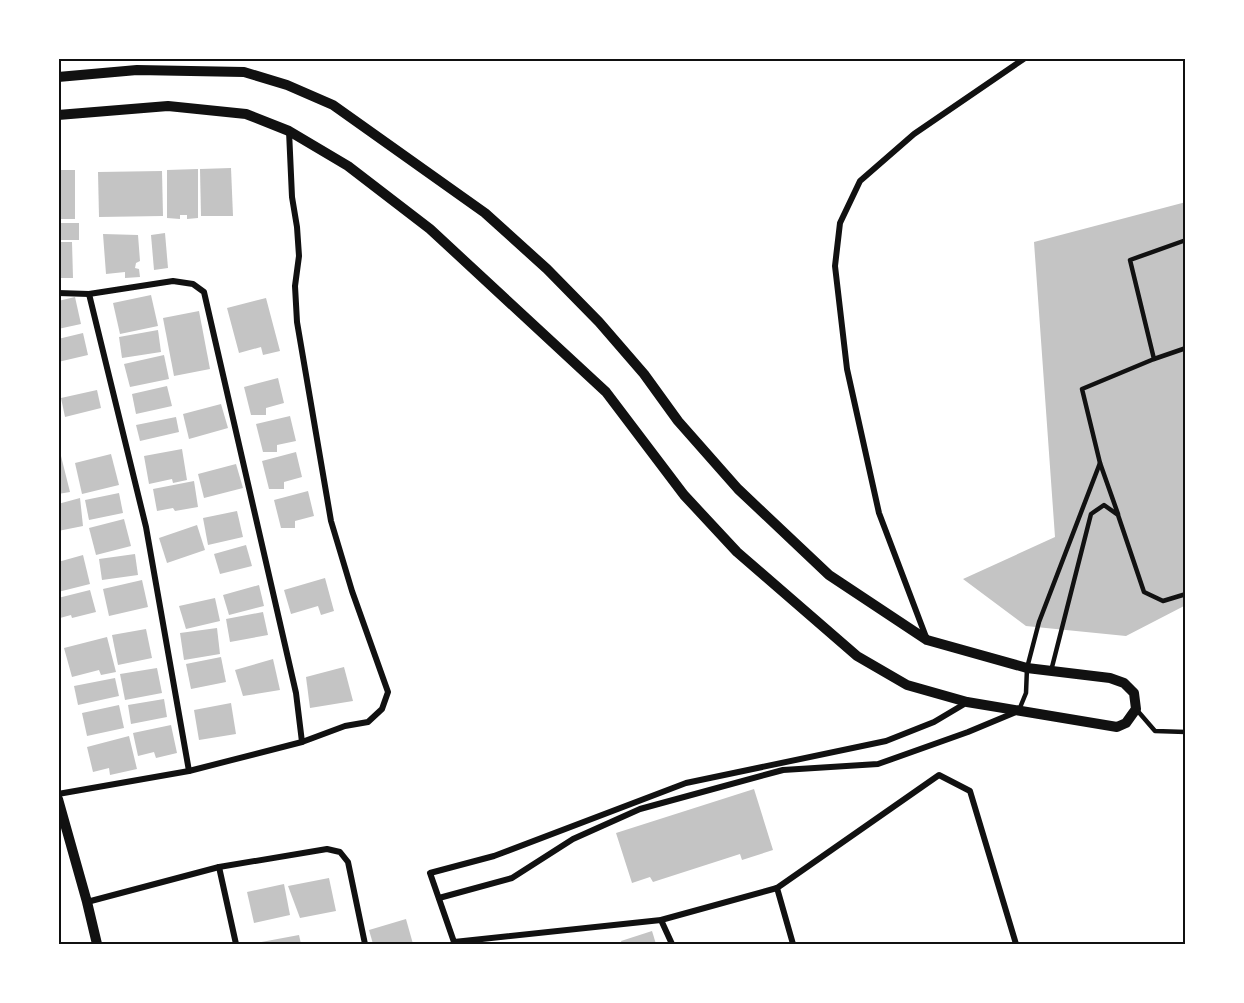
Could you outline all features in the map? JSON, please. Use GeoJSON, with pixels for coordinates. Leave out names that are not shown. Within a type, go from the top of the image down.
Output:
{"type":"FeatureCollection","features":[{"type":"Feature","properties":{"kind":"street"},"geometry":{"type":"LineString","coordinates":[[927,640],[879,513],[847,369],[835,266],[840,223],[860,181],[914,134],[1025,58]]}},
{"type":"Feature","properties":{"kind":"street"},"geometry":{"type":"LineString","coordinates":[[58,77],[137,70],[244,72],[287,85],[333,105],[485,213],[547,269],[599,322],[644,374],[678,421],[738,489],[829,575],[927,640],[1027,668],[1110,678],[1124,683],[1134,693],[1136,709],[1126,723],[1117,727],[967,702],[907,685],[857,656],[737,552],[684,495],[606,392],[455,252],[430,229],[348,166],[289,131],[246,114],[168,105],[58,115]]}},
{"type":"Feature","properties":{"kind":"street"},"geometry":{"type":"LineString","coordinates":[[58,794],[189,771],[302,742],[345,726],[368,722],[382,710],[388,692],[352,591],[331,521],[297,322],[295,286],[299,256],[292,197],[289,131]]}},
{"type":"Feature","properties":{"kind":"street"},"geometry":{"type":"LineString","coordinates":[[58,293],[89,294],[173,281],[193,284],[204,292],[296,693],[302,742]]}},
{"type":"Feature","properties":{"kind":"street"},"geometry":{"type":"LineString","coordinates":[[89,294],[146,526],[189,771]]}},
{"type":"Feature","properties":{"kind":"street"},"geometry":{"type":"LineString","coordinates":[[967,702],[940,719],[886,741],[686,783],[494,856],[430,873],[454,943],[661,920],[777,888],[939,775],[970,791],[1016,945]]}},
{"type":"Feature","properties":{"kind":"street"},"geometry":{"type":"LineString","coordinates":[[439,898],[512,878],[573,839],[640,809],[783,770],[878,764],[968,732],[1019,710]]}},
{"type":"Feature","properties":{"kind":"street"},"geometry":{"type":"LineString","coordinates":[[58,799],[97,945]]}},
{"type":"Feature","properties":{"kind":"street"},"geometry":{"type":"LineString","coordinates":[[87,902],[219,867],[327,849],[340,852],[348,862],[365,945]]}},
{"type":"Feature","properties":{"kind":"street"},"geometry":{"type":"LineString","coordinates":[[219,867],[236,945]]}},
{"type":"Feature","properties":{"kind":"street"},"geometry":{"type":"LineString","coordinates":[[777,888],[793,945]]}},
{"type":"Feature","properties":{"kind":"street"},"geometry":{"type":"LineString","coordinates":[[661,920],[672,945]]}},
{"type":"Feature","properties":{"kind":"lane"},"geometry":{"type":"LineString","coordinates":[[1154,359],[1130,260],[1185,240]]}},
{"type":"Feature","properties":{"kind":"lane"},"geometry":{"type":"LineString","coordinates":[[1185,348],[1082,389],[1100,462],[1144,592],[1163,601],[1185,594]]}},
{"type":"Feature","properties":{"kind":"lane"},"geometry":{"type":"LineString","coordinates":[[1019,710],[1026,693],[1027,668],[1039,622],[1100,462]]}},
{"type":"Feature","properties":{"kind":"lane"},"geometry":{"type":"LineString","coordinates":[[1051,671],[1090,514],[1104,506],[1118,515]]}},
{"type":"Feature","properties":{"kind":"lane"},"geometry":{"type":"LineString","coordinates":[[1136,709],[1155,731],[1185,732]]}},
{"type":"Feature","properties":{"kind":"building"},"geometry":{"type":"Polygon","coordinates":[[[231,168],[233,216],[201,216],[200,169],[231,168]]]}},
{"type":"Feature","properties":{"kind":"building"},"geometry":{"type":"Polygon","coordinates":[[[198,169],[198,218],[187,219],[187,215],[180,215],[180,219],[167,218],[167,170],[198,169]]]}},
{"type":"Feature","properties":{"kind":"building"},"geometry":{"type":"Polygon","coordinates":[[[58,170],[75,170],[75,219],[58,219],[58,170]]]}},
{"type":"Feature","properties":{"kind":"building"},"geometry":{"type":"Polygon","coordinates":[[[162,171],[163,216],[99,217],[98,172],[162,171]]]}},
{"type":"Feature","properties":{"kind":"building"},"geometry":{"type":"Polygon","coordinates":[[[1186,202],[1186,605],[1126,636],[1026,626],[963,579],[1055,537],[1034,242],[1186,202]]]}},
{"type":"Feature","properties":{"kind":"building"},"geometry":{"type":"Polygon","coordinates":[[[58,223],[79,223],[79,240],[58,240],[58,223]]]}},
{"type":"Feature","properties":{"kind":"building"},"geometry":{"type":"Polygon","coordinates":[[[165,233],[168,268],[154,270],[151,235],[165,233]]]}},
{"type":"Feature","properties":{"kind":"building"},"geometry":{"type":"Polygon","coordinates":[[[103,234],[138,235],[140,261],[136,263],[135,268],[139,269],[140,277],[125,278],[125,272],[106,274],[103,234]]]}},
{"type":"Feature","properties":{"kind":"building"},"geometry":{"type":"Polygon","coordinates":[[[58,242],[72,242],[73,278],[58,278],[58,242]]]}},
{"type":"Feature","properties":{"kind":"building"},"geometry":{"type":"Polygon","coordinates":[[[151,295],[158,326],[120,334],[113,303],[151,295]]]}},
{"type":"Feature","properties":{"kind":"building"},"geometry":{"type":"Polygon","coordinates":[[[75,297],[81,324],[58,329],[58,301],[75,297]]]}},
{"type":"Feature","properties":{"kind":"building"},"geometry":{"type":"Polygon","coordinates":[[[266,298],[280,351],[263,355],[261,347],[239,353],[227,308],[266,298]]]}},
{"type":"Feature","properties":{"kind":"building"},"geometry":{"type":"Polygon","coordinates":[[[199,311],[210,369],[174,376],[163,318],[199,311]]]}},
{"type":"Feature","properties":{"kind":"building"},"geometry":{"type":"Polygon","coordinates":[[[158,330],[161,352],[122,358],[119,337],[158,330]]]}},
{"type":"Feature","properties":{"kind":"building"},"geometry":{"type":"Polygon","coordinates":[[[83,333],[88,355],[58,362],[58,339],[83,333]]]}},
{"type":"Feature","properties":{"kind":"building"},"geometry":{"type":"Polygon","coordinates":[[[164,355],[169,379],[130,387],[124,364],[164,355]]]}},
{"type":"Feature","properties":{"kind":"building"},"geometry":{"type":"Polygon","coordinates":[[[278,378],[284,403],[266,408],[266,415],[251,415],[244,387],[278,378]]]}},
{"type":"Feature","properties":{"kind":"building"},"geometry":{"type":"Polygon","coordinates":[[[167,386],[172,406],[136,414],[132,394],[167,386]]]}},
{"type":"Feature","properties":{"kind":"building"},"geometry":{"type":"Polygon","coordinates":[[[97,390],[101,408],[65,417],[61,398],[97,390]]]}},
{"type":"Feature","properties":{"kind":"building"},"geometry":{"type":"Polygon","coordinates":[[[221,404],[228,428],[189,439],[183,414],[221,404]]]}},
{"type":"Feature","properties":{"kind":"building"},"geometry":{"type":"Polygon","coordinates":[[[290,416],[296,441],[277,445],[277,452],[263,452],[256,424],[290,416]]]}},
{"type":"Feature","properties":{"kind":"building"},"geometry":{"type":"Polygon","coordinates":[[[176,417],[179,432],[140,441],[136,425],[176,417]]]}},
{"type":"Feature","properties":{"kind":"building"},"geometry":{"type":"Polygon","coordinates":[[[58,444],[70,492],[58,494],[58,444]]]}},
{"type":"Feature","properties":{"kind":"building"},"geometry":{"type":"Polygon","coordinates":[[[182,449],[187,480],[173,483],[172,479],[149,484],[144,456],[182,449]]]}},
{"type":"Feature","properties":{"kind":"building"},"geometry":{"type":"Polygon","coordinates":[[[296,452],[302,477],[284,482],[284,489],[269,489],[262,461],[296,452]]]}},
{"type":"Feature","properties":{"kind":"building"},"geometry":{"type":"Polygon","coordinates":[[[111,454],[119,485],[82,494],[75,463],[111,454]]]}},
{"type":"Feature","properties":{"kind":"building"},"geometry":{"type":"Polygon","coordinates":[[[236,464],[243,488],[204,498],[198,474],[236,464]]]}},
{"type":"Feature","properties":{"kind":"building"},"geometry":{"type":"Polygon","coordinates":[[[194,481],[198,507],[157,511],[153,489],[194,481]]]}},
{"type":"Feature","properties":{"kind":"building"},"geometry":{"type":"Polygon","coordinates":[[[308,491],[314,516],[295,521],[295,528],[281,528],[274,500],[308,491]]]}},
{"type":"Feature","properties":{"kind":"building"},"geometry":{"type":"Polygon","coordinates":[[[119,493],[123,513],[89,520],[85,500],[119,493]]]}},
{"type":"Feature","properties":{"kind":"building"},"geometry":{"type":"Polygon","coordinates":[[[80,498],[83,526],[58,531],[58,504],[80,498]]]}},
{"type":"Feature","properties":{"kind":"building"},"geometry":{"type":"Polygon","coordinates":[[[237,511],[243,537],[208,545],[203,518],[237,511]]]}},
{"type":"Feature","properties":{"kind":"building"},"geometry":{"type":"Polygon","coordinates":[[[124,519],[131,546],[96,555],[89,528],[124,519]]]}},
{"type":"Feature","properties":{"kind":"building"},"geometry":{"type":"Polygon","coordinates":[[[197,525],[205,550],[167,563],[159,538],[197,525]]]}},
{"type":"Feature","properties":{"kind":"building"},"geometry":{"type":"Polygon","coordinates":[[[246,545],[252,566],[220,574],[214,554],[246,545]]]}},
{"type":"Feature","properties":{"kind":"building"},"geometry":{"type":"Polygon","coordinates":[[[135,554],[138,575],[102,580],[99,559],[135,554]]]}},
{"type":"Feature","properties":{"kind":"building"},"geometry":{"type":"Polygon","coordinates":[[[83,555],[90,584],[58,592],[58,562],[83,555]]]}},
{"type":"Feature","properties":{"kind":"building"},"geometry":{"type":"Polygon","coordinates":[[[325,578],[334,611],[321,615],[318,606],[291,614],[284,590],[325,578]]]}},
{"type":"Feature","properties":{"kind":"building"},"geometry":{"type":"Polygon","coordinates":[[[142,580],[148,607],[109,616],[103,589],[142,580]]]}},
{"type":"Feature","properties":{"kind":"building"},"geometry":{"type":"Polygon","coordinates":[[[259,585],[264,606],[229,615],[223,595],[259,585]]]}},
{"type":"Feature","properties":{"kind":"building"},"geometry":{"type":"Polygon","coordinates":[[[90,590],[96,612],[72,618],[71,615],[60,618],[58,598],[90,590]]]}},
{"type":"Feature","properties":{"kind":"building"},"geometry":{"type":"Polygon","coordinates":[[[215,598],[220,621],[186,629],[179,606],[215,598]]]}},
{"type":"Feature","properties":{"kind":"building"},"geometry":{"type":"Polygon","coordinates":[[[263,612],[268,635],[230,642],[226,619],[263,612]]]}},
{"type":"Feature","properties":{"kind":"building"},"geometry":{"type":"Polygon","coordinates":[[[217,628],[220,654],[184,660],[180,633],[217,628]]]}},
{"type":"Feature","properties":{"kind":"building"},"geometry":{"type":"Polygon","coordinates":[[[146,629],[152,658],[118,665],[112,635],[146,629]]]}},
{"type":"Feature","properties":{"kind":"building"},"geometry":{"type":"Polygon","coordinates":[[[107,637],[116,672],[101,675],[99,670],[72,677],[64,648],[107,637]]]}},
{"type":"Feature","properties":{"kind":"building"},"geometry":{"type":"Polygon","coordinates":[[[221,657],[226,682],[191,689],[186,664],[221,657]]]}},
{"type":"Feature","properties":{"kind":"building"},"geometry":{"type":"Polygon","coordinates":[[[273,659],[280,690],[243,696],[235,670],[273,659]]]}},
{"type":"Feature","properties":{"kind":"building"},"geometry":{"type":"Polygon","coordinates":[[[344,667],[353,701],[310,708],[306,677],[344,667]]]}},
{"type":"Feature","properties":{"kind":"building"},"geometry":{"type":"Polygon","coordinates":[[[157,668],[162,693],[125,700],[120,674],[157,668]]]}},
{"type":"Feature","properties":{"kind":"building"},"geometry":{"type":"Polygon","coordinates":[[[115,678],[119,696],[78,705],[74,686],[115,678]]]}},
{"type":"Feature","properties":{"kind":"building"},"geometry":{"type":"Polygon","coordinates":[[[164,699],[167,717],[131,724],[128,705],[164,699]]]}},
{"type":"Feature","properties":{"kind":"building"},"geometry":{"type":"Polygon","coordinates":[[[231,703],[236,734],[199,740],[194,710],[231,703]]]}},
{"type":"Feature","properties":{"kind":"building"},"geometry":{"type":"Polygon","coordinates":[[[119,705],[124,728],[87,736],[82,713],[119,705]]]}},
{"type":"Feature","properties":{"kind":"building"},"geometry":{"type":"Polygon","coordinates":[[[171,725],[177,753],[156,758],[154,752],[138,756],[133,733],[171,725]]]}},
{"type":"Feature","properties":{"kind":"building"},"geometry":{"type":"Polygon","coordinates":[[[129,736],[137,769],[110,775],[109,768],[93,772],[87,747],[129,736]]]}},
{"type":"Feature","properties":{"kind":"building"},"geometry":{"type":"Polygon","coordinates":[[[754,789],[773,850],[742,860],[740,854],[653,882],[650,877],[632,883],[616,833],[754,789]]]}},
{"type":"Feature","properties":{"kind":"building"},"geometry":{"type":"Polygon","coordinates":[[[329,878],[336,911],[300,918],[288,886],[329,878]]]}},
{"type":"Feature","properties":{"kind":"building"},"geometry":{"type":"Polygon","coordinates":[[[284,884],[290,915],[254,923],[247,892],[284,884]]]}},
{"type":"Feature","properties":{"kind":"building"},"geometry":{"type":"Polygon","coordinates":[[[406,919],[413,944],[373,944],[369,930],[406,919]]]}},
{"type":"Feature","properties":{"kind":"building"},"geometry":{"type":"Polygon","coordinates":[[[652,931],[656,944],[622,944],[621,941],[652,931]]]}},
{"type":"Feature","properties":{"kind":"building"},"geometry":{"type":"Polygon","coordinates":[[[299,935],[301,944],[256,944],[256,943],[299,935]]]}}]}
